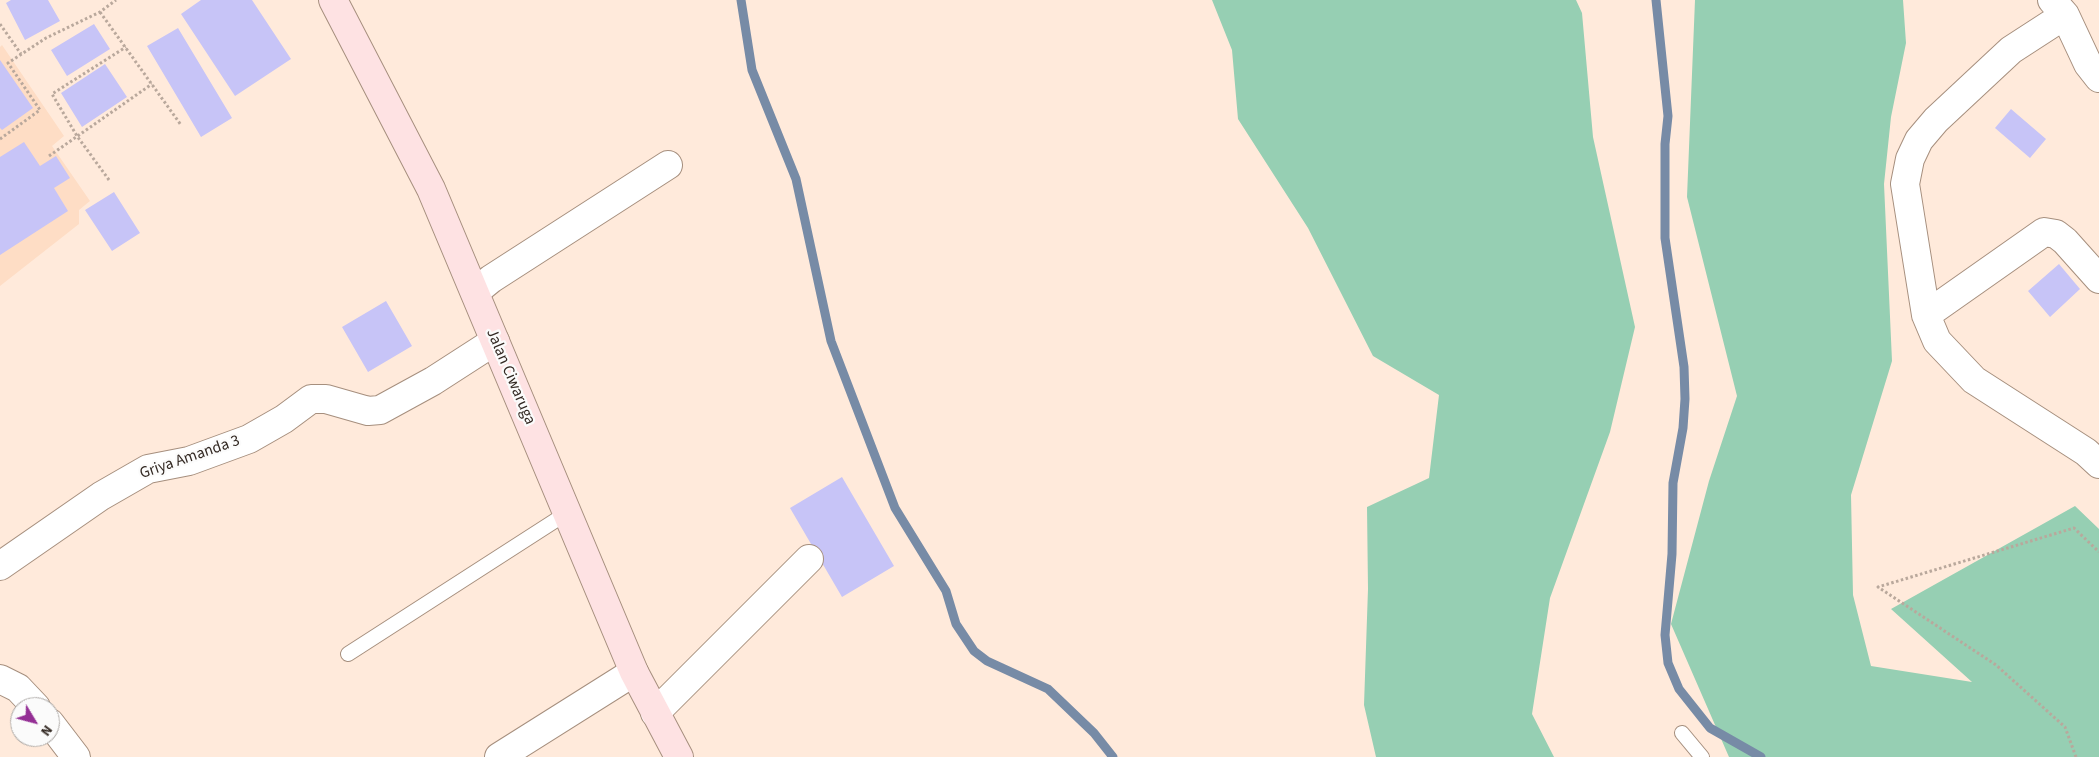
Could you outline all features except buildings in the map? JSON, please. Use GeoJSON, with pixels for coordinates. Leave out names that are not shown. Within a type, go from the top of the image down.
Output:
{"type":"FeatureCollection","features":[{"type":"Feature","properties":{"kind":"street","name":"Jalan Ciwaruga"},"geometry":{"type":"LineString","coordinates":[[333,0],[431,189],[634,672],[679,757]]}},
{"type":"Feature","properties":{"kind":"street"},"geometry":{"type":"LineString","coordinates":[[2099,78],[2088,64],[2058,8],[1936,120],[1919,140],[1910,159],[1905,184],[1926,315],[1937,341],[1974,380],[2086,452],[2099,464]]}},
{"type":"Feature","properties":{"kind":"street"},"geometry":{"type":"LineString","coordinates":[[475,292],[491,279],[668,165]]}},
{"type":"Feature","properties":{"kind":"street"},"geometry":{"type":"LineString","coordinates":[[1926,315],[2044,232],[2056,234],[2065,241],[2099,279]]}},
{"type":"Feature","properties":{"kind":"street","name":"Griya Amanda 3"},"geometry":{"type":"LineString","coordinates":[[0,566],[101,496],[148,469],[189,461],[249,439],[311,399],[326,399],[368,411],[380,410],[433,382],[495,341]]}},
{"type":"Feature","properties":{"kind":"street"},"geometry":{"type":"LineString","coordinates":[[655,713],[809,559]]}},
{"type":"Feature","properties":{"kind":"street"},"geometry":{"type":"LineString","coordinates":[[500,757],[634,672]]}},
{"type":"Feature","properties":{"kind":"street"},"geometry":{"type":"LineString","coordinates":[[0,680],[18,688],[27,697]]}},
{"type":"Feature","properties":{"kind":"street"},"geometry":{"type":"LineString","coordinates":[[60,736],[76,757]]}},
{"type":"Feature","properties":{"kind":"lane"},"geometry":{"type":"LineString","coordinates":[[348,654],[567,513]]}},
{"type":"Feature","properties":{"kind":"lane"},"geometry":{"type":"LineString","coordinates":[[1682,733],[1702,757]]}},
{"type":"Feature","properties":{"kind":"path"},"geometry":{"type":"LineString","coordinates":[[0,139],[40,110],[8,62],[46,38],[100,12],[116,0]]}},
{"type":"Feature","properties":{"kind":"path"},"geometry":{"type":"LineString","coordinates":[[100,12],[181,125]]}},
{"type":"Feature","properties":{"kind":"path"},"geometry":{"type":"LineString","coordinates":[[0,24],[21,54]]}},
{"type":"Feature","properties":{"kind":"path"},"geometry":{"type":"LineString","coordinates":[[109,180],[77,136],[52,94],[126,47]]}},
{"type":"Feature","properties":{"kind":"path"},"geometry":{"type":"LineString","coordinates":[[49,156],[152,84]]}},
{"type":"Feature","properties":{"kind":"path"},"geometry":{"type":"LineString","coordinates":[[2076,757],[2065,727],[1996,665],[1878,587],[2074,528],[2099,552]]}},
{"type":"Feature","properties":{"kind":"shaded area"},"geometry":{"type":"Polygon","coordinates":[[[2,45],[64,136],[52,146],[90,201],[79,210],[79,224],[0,286],[0,47],[2,45]]]}},
{"type":"Feature","properties":{"kind":"green space"},"geometry":{"type":"Polygon","coordinates":[[[1212,0],[1576,0],[1582,13],[1593,137],[1635,327],[1610,432],[1550,598],[1532,714],[1554,757],[1376,757],[1364,705],[1368,589],[1367,507],[1429,478],[1439,395],[1373,356],[1308,228],[1238,119],[1232,50],[1212,0]]]}},
{"type":"Feature","properties":{"kind":"green space"},"geometry":{"type":"Polygon","coordinates":[[[1695,0],[1903,0],[1906,43],[1891,117],[1884,184],[1892,361],[1851,495],[1853,595],[1871,666],[1972,682],[1891,609],[2075,506],[2099,529],[2099,757],[1729,757],[1671,624],[1709,481],[1737,396],[1687,197],[1695,0]]]}},
{"type":"Feature","properties":{"kind":"waterway"},"geometry":{"type":"LineString","coordinates":[[741,0],[752,70],[796,179],[831,341],[895,508],[946,591],[956,624],[974,651],[987,661],[1048,689],[1094,733],[1113,757]]}},
{"type":"Feature","properties":{"kind":"waterway"},"geometry":{"type":"LineString","coordinates":[[1656,0],[1668,116],[1665,144],[1665,238],[1684,367],[1685,399],[1683,428],[1673,483],[1672,554],[1665,635],[1668,663],[1679,689],[1710,728],[1761,757]]}}]}
